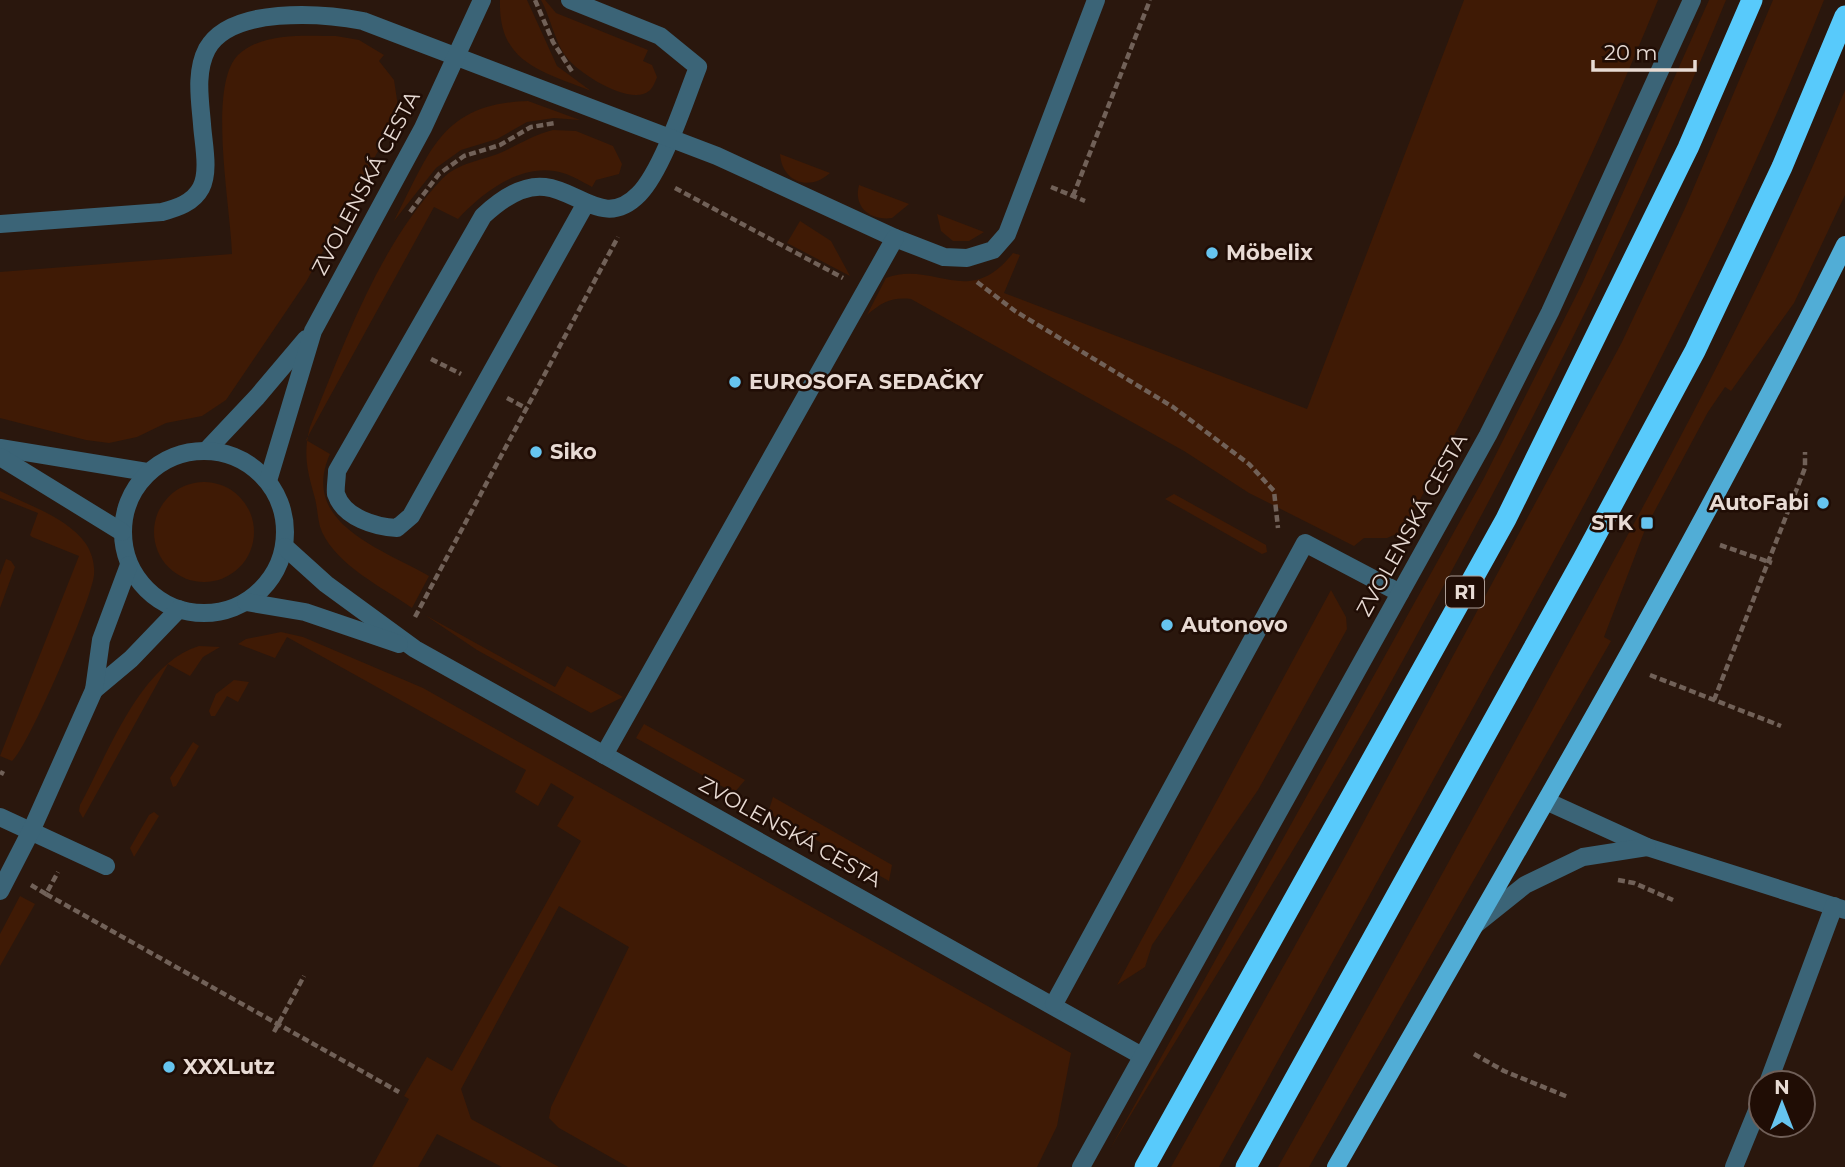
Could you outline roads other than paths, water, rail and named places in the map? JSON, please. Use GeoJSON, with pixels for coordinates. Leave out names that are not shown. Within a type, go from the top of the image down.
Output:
{"type":"FeatureCollection","features":[{"type":"Feature","properties":{"kind":"highway","name":"R1"},"geometry":{"type":"LineString","coordinates":[[1144,1167],[1506,519],[1683,160],[1752,0]]}},
{"type":"Feature","properties":{"kind":"highway"},"geometry":{"type":"LineString","coordinates":[[1246,1167],[1583,559],[1695,351],[1782,167],[1845,16]]}},
{"type":"Feature","properties":{"kind":"main road"},"geometry":{"type":"LineString","coordinates":[[1336,1167],[1546,801],[1719,490],[1845,245]]}},
{"type":"Feature","properties":{"kind":"street","name":"ZVOLENSKÁ CESTA"},"geometry":{"type":"LineString","coordinates":[[268,481],[313,331],[423,128],[482,0]]}},
{"type":"Feature","properties":{"kind":"street"},"geometry":{"type":"LineString","coordinates":[[0,224],[162,212],[180,208],[194,197],[202,186],[205,168],[201,68],[208,49],[221,32],[240,23],[333,15],[363,20],[717,156],[895,238],[944,257],[969,258],[993,250],[1007,234],[1096,0]]}},
{"type":"Feature","properties":{"kind":"street","name":"ZVOLENSKÁ CESTA"},"geometry":{"type":"LineString","coordinates":[[1081,1167],[1488,435],[1550,312],[1692,0]]}},
{"type":"Feature","properties":{"kind":"street"},"geometry":{"type":"LineString","coordinates":[[580,2],[612,8],[660,36],[698,67],[670,138],[638,196],[621,206],[603,210],[561,190],[542,186],[502,199],[483,216],[337,471],[336,493],[346,510],[378,527],[397,528],[411,516],[586,203]]}},
{"type":"Feature","properties":{"kind":"street"},"geometry":{"type":"LineString","coordinates":[[604,755],[895,238]]}},
{"type":"Feature","properties":{"kind":"street","name":"ZVOLENSKÁ CESTA"},"geometry":{"type":"LineString","coordinates":[[206,450],[257,397],[313,331]]}},
{"type":"Feature","properties":{"kind":"street"},"geometry":{"type":"LineString","coordinates":[[0,448],[147,472]]}},
{"type":"Feature","properties":{"kind":"street","name":"ZVOLENSKÁ CESTA"},"geometry":{"type":"LineString","coordinates":[[206,450],[242,459],[268,481],[284,512],[285,547],[272,579],[246,602],[213,613],[179,610],[149,592],[129,565],[122,533],[128,500],[147,472],[176,455],[206,450]]}},
{"type":"Feature","properties":{"kind":"street"},"geometry":{"type":"LineString","coordinates":[[0,457],[122,533]]}},
{"type":"Feature","properties":{"kind":"street"},"geometry":{"type":"LineString","coordinates":[[1054,1004],[1305,542],[1400,593]]}},
{"type":"Feature","properties":{"kind":"street","name":"ZVOLENSKÁ CESTA"},"geometry":{"type":"LineString","coordinates":[[285,547],[326,584],[415,649],[1054,1004],[1142,1056]]}},
{"type":"Feature","properties":{"kind":"street"},"geometry":{"type":"LineString","coordinates":[[0,891],[32,829],[94,690],[101,640],[129,565]]}},
{"type":"Feature","properties":{"kind":"street","name":"ZVOLENSKÁ CESTA"},"geometry":{"type":"LineString","coordinates":[[246,602],[305,612],[415,649]]}},
{"type":"Feature","properties":{"kind":"street"},"geometry":{"type":"LineString","coordinates":[[94,690],[131,659],[179,610]]}},
{"type":"Feature","properties":{"kind":"street"},"geometry":{"type":"LineString","coordinates":[[1546,801],[1647,847],[1840,908],[1774,1069]]}},
{"type":"Feature","properties":{"kind":"street"},"geometry":{"type":"LineString","coordinates":[[0,817],[32,829],[106,866]]}},
{"type":"Feature","properties":{"kind":"street"},"geometry":{"type":"LineString","coordinates":[[1475,925],[1525,885],[1583,857],[1647,847]]}},
{"type":"Feature","properties":{"kind":"street"},"geometry":{"type":"LineString","coordinates":[[1734,1167],[1747,1135]]}},
{"type":"Feature","properties":{"kind":"place","name":"Möbelix"},"geometry":{"type":"Point","coordinates":[1212,253]}},
{"type":"Feature","properties":{"kind":"place","name":"EUROSOFA SEDAČKY"},"geometry":{"type":"Point","coordinates":[735,382]}},
{"type":"Feature","properties":{"kind":"place","name":"Siko"},"geometry":{"type":"Point","coordinates":[536,452]}},
{"type":"Feature","properties":{"kind":"place","name":"AutoFabi"},"geometry":{"type":"Point","coordinates":[1823,503]}},
{"type":"Feature","properties":{"kind":"place","name":"STK"},"geometry":{"type":"Point","coordinates":[1647,523]}},
{"type":"Feature","properties":{"kind":"place","name":"Autonovo"},"geometry":{"type":"Point","coordinates":[1167,625]}},
{"type":"Feature","properties":{"kind":"place","name":"XXXLutz"},"geometry":{"type":"Point","coordinates":[169,1067]}}]}
